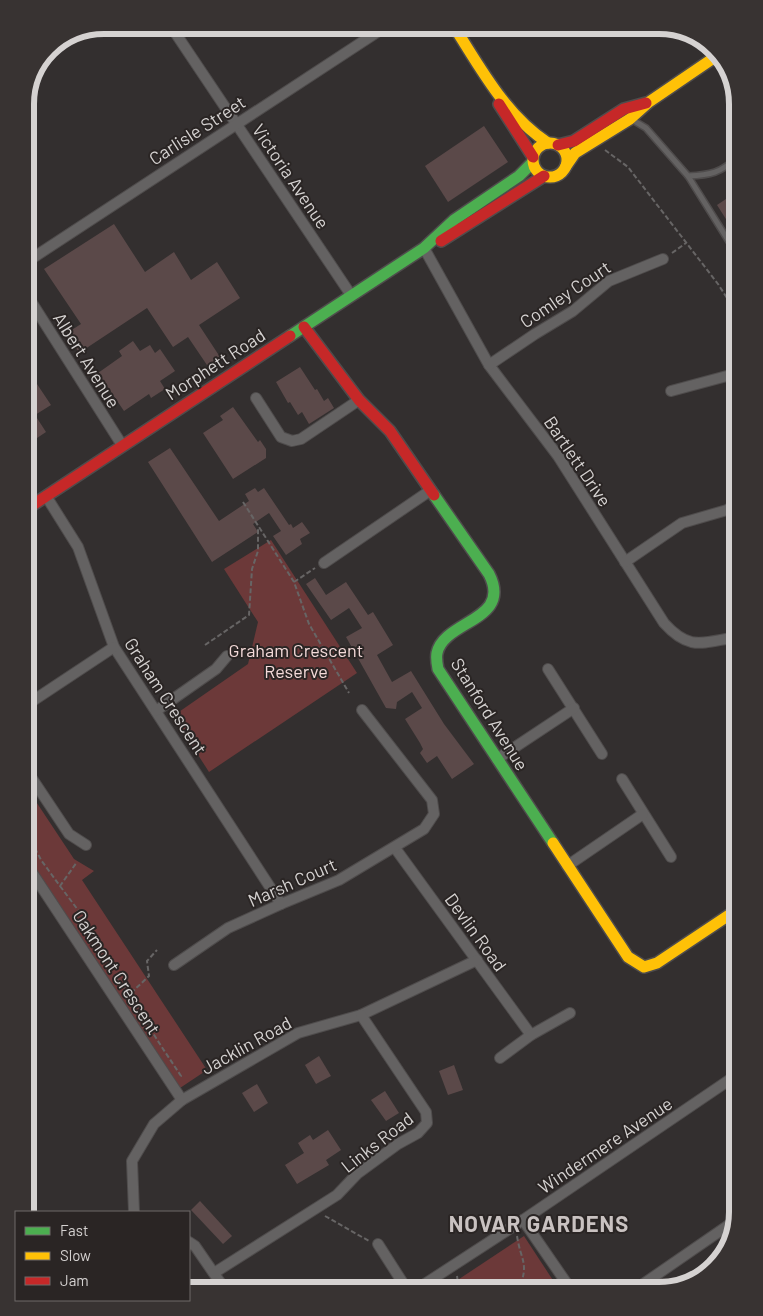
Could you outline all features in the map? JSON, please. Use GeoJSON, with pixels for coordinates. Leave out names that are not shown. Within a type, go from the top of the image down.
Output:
{"type":"FeatureCollection","features":[{"type":"Feature","properties":{"kind":"street","name":"Victoria Avenue"},"geometry":{"type":"LineString","coordinates":[[176,34],[351,296]]}},
{"type":"Feature","properties":{"kind":"street","name":"Carlisle Street"},"geometry":{"type":"LineString","coordinates":[[34,258],[374,34]]}},
{"type":"Feature","properties":{"kind":"street"},"geometry":{"type":"LineString","coordinates":[[460,34],[486,76],[502,110],[533,159],[539,173],[544,176],[557,175],[575,153],[630,119],[649,102],[713,58]]}},
{"type":"Feature","properties":{"kind":"street"},"geometry":{"type":"LineString","coordinates":[[486,76],[536,137],[553,144],[565,153],[566,166]]}},
{"type":"Feature","properties":{"kind":"street"},"geometry":{"type":"LineString","coordinates":[[533,159],[536,149],[574,141],[624,109],[649,102]]}},
{"type":"Feature","properties":{"kind":"street","name":"Morphett Road"},"geometry":{"type":"LineString","coordinates":[[34,504],[424,248],[454,220],[519,176],[533,159]]}},
{"type":"Feature","properties":{"kind":"street","name":"Morphett Road"},"geometry":{"type":"LineString","coordinates":[[424,248],[443,240],[544,176]]}},
{"type":"Feature","properties":{"kind":"street","name":"Bartlett Drive"},"geometry":{"type":"LineString","coordinates":[[424,248],[489,365],[558,456],[664,623],[676,636],[690,643],[729,638]]}},
{"type":"Feature","properties":{"kind":"street","name":"Comley Court"},"geometry":{"type":"LineString","coordinates":[[489,365],[574,311],[609,281],[664,259]]}},
{"type":"Feature","properties":{"kind":"street","name":"Albert Avenue"},"geometry":{"type":"LineString","coordinates":[[34,306],[122,445]]}},
{"type":"Feature","properties":{"kind":"street","name":"Stanford Avenue"},"geometry":{"type":"LineString","coordinates":[[304,327],[358,400],[390,431],[489,574],[494,588],[493,600],[488,609],[446,638],[437,648],[435,659],[438,669],[628,957],[644,967],[656,962],[729,915]]}},
{"type":"Feature","properties":{"kind":"street"},"geometry":{"type":"LineString","coordinates":[[671,391],[729,375]]}},
{"type":"Feature","properties":{"kind":"street"},"geometry":{"type":"LineString","coordinates":[[256,398],[281,437],[292,441],[301,439],[358,400]]}},
{"type":"Feature","properties":{"kind":"street"},"geometry":{"type":"LineString","coordinates":[[320,565],[431,490]]}},
{"type":"Feature","properties":{"kind":"street","name":"Graham Crescent"},"geometry":{"type":"LineString","coordinates":[[46,496],[78,548],[114,647],[281,904]]}},
{"type":"Feature","properties":{"kind":"street"},"geometry":{"type":"LineString","coordinates":[[625,562],[682,523],[729,509]]}},
{"type":"Feature","properties":{"kind":"street"},"geometry":{"type":"LineString","coordinates":[[34,700],[114,647]]}},
{"type":"Feature","properties":{"kind":"street"},"geometry":{"type":"LineString","coordinates":[[156,711],[216,670],[227,656]]}},
{"type":"Feature","properties":{"kind":"street"},"geometry":{"type":"LineString","coordinates":[[548,669],[602,754]]}},
{"type":"Feature","properties":{"kind":"street"},"geometry":{"type":"LineString","coordinates":[[497,759],[574,708]]}},
{"type":"Feature","properties":{"kind":"street","name":"Marsh Court"},"geometry":{"type":"LineString","coordinates":[[174,965],[228,928],[339,880],[424,830],[434,814],[432,800],[362,710]]}},
{"type":"Feature","properties":{"kind":"street"},"geometry":{"type":"LineString","coordinates":[[622,779],[671,857]]}},
{"type":"Feature","properties":{"kind":"street"},"geometry":{"type":"LineString","coordinates":[[34,782],[69,834],[86,845]]}},
{"type":"Feature","properties":{"kind":"street"},"geometry":{"type":"LineString","coordinates":[[567,866],[643,814]]}},
{"type":"Feature","properties":{"kind":"street","name":"Devlin Road"},"geometry":{"type":"LineString","coordinates":[[395,848],[531,1035]]}},
{"type":"Feature","properties":{"kind":"street","name":"Oakmont Crescent"},"geometry":{"type":"LineString","coordinates":[[34,876],[182,1100]]}},
{"type":"Feature","properties":{"kind":"street","name":"Jacklin Road"},"geometry":{"type":"LineString","coordinates":[[134,1211],[132,1161],[154,1124],[182,1100],[298,1033],[361,1015],[477,960]]}},
{"type":"Feature","properties":{"kind":"street"},"geometry":{"type":"LineString","coordinates":[[500,1058],[531,1035],[570,1013]]}},
{"type":"Feature","properties":{"kind":"street","name":"Links Road"},"geometry":{"type":"LineString","coordinates":[[214,1274],[337,1195],[357,1174],[398,1144],[418,1133],[427,1123],[426,1112],[361,1015]]}},
{"type":"Feature","properties":{"kind":"street","name":"Windermere Avenue"},"geometry":{"type":"LineString","coordinates":[[428,1282],[729,1080]]}},
{"type":"Feature","properties":{"kind":"street"},"geometry":{"type":"LineString","coordinates":[[523,1220],[566,1282]]}},
{"type":"Feature","properties":{"kind":"street"},"geometry":{"type":"LineString","coordinates":[[646,1282],[728,1225]]}},
{"type":"Feature","properties":{"kind":"street"},"geometry":{"type":"LineString","coordinates":[[190,1243],[220,1282]]}},
{"type":"Feature","properties":{"kind":"street"},"geometry":{"type":"LineString","coordinates":[[378,1244],[402,1282]]}},
{"type":"Feature","properties":{"kind":"lane"},"geometry":{"type":"LineString","coordinates":[[630,119],[646,128],[688,176],[729,242]]}},
{"type":"Feature","properties":{"kind":"lane"},"geometry":{"type":"LineString","coordinates":[[688,176],[711,175],[729,165]]}},
{"type":"Feature","properties":{"kind":"path"},"geometry":{"type":"LineString","coordinates":[[603,149],[628,167],[729,303]]}},
{"type":"Feature","properties":{"kind":"path"},"geometry":{"type":"LineString","coordinates":[[664,259],[686,243]]}},
{"type":"Feature","properties":{"kind":"path"},"geometry":{"type":"LineString","coordinates":[[243,502],[294,582],[309,624],[349,693]]}},
{"type":"Feature","properties":{"kind":"path"},"geometry":{"type":"LineString","coordinates":[[205,645],[249,615],[258,527]]}},
{"type":"Feature","properties":{"kind":"path"},"geometry":{"type":"LineString","coordinates":[[294,582],[320,565]]}},
{"type":"Feature","properties":{"kind":"path"},"geometry":{"type":"LineString","coordinates":[[34,846],[41,860],[84,918],[100,956]]}},
{"type":"Feature","properties":{"kind":"path"},"geometry":{"type":"LineString","coordinates":[[60,886],[77,862]]}},
{"type":"Feature","properties":{"kind":"path"},"geometry":{"type":"LineString","coordinates":[[132,993],[149,976],[147,961],[157,950]]}},
{"type":"Feature","properties":{"kind":"path"},"geometry":{"type":"LineString","coordinates":[[116,978],[132,993],[153,1033],[181,1076],[175,1080]]}},
{"type":"Feature","properties":{"kind":"path"},"geometry":{"type":"LineString","coordinates":[[314,1209],[366,1240],[378,1244]]}},
{"type":"Feature","properties":{"kind":"path"},"geometry":{"type":"LineString","coordinates":[[517,1234],[525,1260],[522,1282]]}},
{"type":"Feature","properties":{"kind":"path"},"geometry":{"type":"LineString","coordinates":[[456,1264],[458,1282]]}},
{"type":"Feature","properties":{"kind":"green space","name":"Graham Crescent Reserve"},"geometry":{"type":"Polygon","coordinates":[[[271,540],[357,673],[209,772],[173,716],[248,664],[258,622],[224,569],[271,540]]]}},
{"type":"Feature","properties":{"kind":"green space"},"geometry":{"type":"Polygon","coordinates":[[[34,799],[74,859],[94,871],[82,880],[207,1070],[180,1088],[34,869],[34,799]]]}},
{"type":"Feature","properties":{"kind":"green space"},"geometry":{"type":"Polygon","coordinates":[[[524,1236],[554,1282],[455,1282],[524,1236]]]}},
{"type":"Feature","properties":{"kind":"building"},"geometry":{"type":"Polygon","coordinates":[[[484,126],[508,162],[448,202],[425,166],[484,126]]]}},
{"type":"Feature","properties":{"kind":"building"},"geometry":{"type":"Polygon","coordinates":[[[729,197],[729,224],[717,205],[729,197]]]}},
{"type":"Feature","properties":{"kind":"building"},"geometry":{"type":"Polygon","coordinates":[[[114,224],[145,272],[174,252],[191,280],[217,262],[240,298],[199,325],[222,360],[209,368],[188,337],[173,347],[147,308],[79,353],[67,333],[81,324],[44,269],[114,224]]]}},
{"type":"Feature","properties":{"kind":"building"},"geometry":{"type":"Polygon","coordinates":[[[133,341],[140,351],[150,345],[155,353],[160,349],[175,371],[160,381],[165,389],[151,398],[149,394],[124,411],[98,373],[122,356],[119,351],[133,341]]]}},
{"type":"Feature","properties":{"kind":"building"},"geometry":{"type":"Polygon","coordinates":[[[300,367],[324,401],[328,398],[334,408],[309,424],[302,412],[298,415],[290,402],[288,403],[276,382],[300,367]]]}},
{"type":"Feature","properties":{"kind":"building"},"geometry":{"type":"Polygon","coordinates":[[[34,380],[51,405],[35,415],[46,432],[34,440],[34,380]]]}},
{"type":"Feature","properties":{"kind":"building"},"geometry":{"type":"Polygon","coordinates":[[[233,407],[258,442],[260,440],[266,449],[266,458],[233,479],[203,433],[223,420],[220,416],[233,407]]]}},
{"type":"Feature","properties":{"kind":"building"},"geometry":{"type":"Polygon","coordinates":[[[170,448],[219,521],[249,501],[245,494],[255,488],[258,492],[264,488],[289,525],[291,524],[293,528],[302,522],[310,533],[300,539],[302,544],[286,555],[273,536],[281,531],[269,513],[253,524],[258,532],[212,562],[148,462],[170,448]]]}},
{"type":"Feature","properties":{"kind":"building"},"geometry":{"type":"Polygon","coordinates":[[[315,578],[326,595],[346,582],[368,615],[373,612],[393,645],[377,655],[392,682],[411,671],[444,724],[474,764],[452,779],[437,756],[427,763],[420,753],[423,749],[420,743],[405,719],[422,708],[412,692],[397,702],[396,709],[386,708],[346,637],[362,628],[349,608],[331,620],[306,584],[315,578]]]}},
{"type":"Feature","properties":{"kind":"building"},"geometry":{"type":"Polygon","coordinates":[[[319,1056],[331,1076],[316,1084],[305,1065],[319,1056]]]}},
{"type":"Feature","properties":{"kind":"building"},"geometry":{"type":"Polygon","coordinates":[[[454,1065],[463,1090],[448,1095],[439,1071],[454,1065]]]}},
{"type":"Feature","properties":{"kind":"building"},"geometry":{"type":"Polygon","coordinates":[[[257,1084],[268,1103],[254,1112],[242,1093],[257,1084]]]}},
{"type":"Feature","properties":{"kind":"building"},"geometry":{"type":"Polygon","coordinates":[[[385,1091],[399,1113],[386,1121],[371,1100],[385,1091]]]}},
{"type":"Feature","properties":{"kind":"building"},"geometry":{"type":"Polygon","coordinates":[[[328,1130],[341,1150],[326,1160],[329,1165],[297,1184],[285,1165],[304,1153],[298,1143],[310,1135],[313,1140],[328,1130]]]}},
{"type":"Feature","properties":{"kind":"building"},"geometry":{"type":"Polygon","coordinates":[[[200,1201],[232,1236],[223,1244],[191,1210],[200,1201]]]}},
{"type":"Feature","properties":{"kind":"traffic: fast"},"geometry":{"type":"LineString","coordinates":[[290,336],[424,248],[454,220],[519,176],[533,162]]}},
{"type":"Feature","properties":{"kind":"traffic: fast"},"geometry":{"type":"LineString","coordinates":[[434,495],[489,574],[494,590],[492,602],[485,611],[451,633],[442,642],[437,653],[438,669],[553,843]]}},
{"type":"Feature","properties":{"kind":"traffic: slow"},"geometry":{"type":"LineString","coordinates":[[459,34],[494,89],[506,104],[519,119],[548,143]]}},
{"type":"Feature","properties":{"kind":"traffic: slow"},"geometry":{"type":"LineString","coordinates":[[566,166],[575,153],[630,119],[649,102],[713,58]]}},
{"type":"Feature","properties":{"kind":"traffic: slow"},"geometry":{"type":"LineString","coordinates":[[550,143],[562,148],[567,160],[562,172],[550,177],[538,172],[533,160],[538,148],[550,143]]}},
{"type":"Feature","properties":{"kind":"traffic: slow"},"geometry":{"type":"LineString","coordinates":[[553,843],[628,957],[644,967],[657,963],[729,915]]}},
{"type":"Feature","properties":{"kind":"traffic: jam"},"geometry":{"type":"LineString","coordinates":[[558,145],[574,141],[624,109],[646,103]]}},
{"type":"Feature","properties":{"kind":"traffic: jam"},"geometry":{"type":"LineString","coordinates":[[499,104],[533,157]]}},
{"type":"Feature","properties":{"kind":"traffic: jam"},"geometry":{"type":"LineString","coordinates":[[441,241],[544,176]]}},
{"type":"Feature","properties":{"kind":"traffic: jam"},"geometry":{"type":"LineString","coordinates":[[304,327],[359,400],[390,431],[434,495]]}},
{"type":"Feature","properties":{"kind":"traffic: jam"},"geometry":{"type":"LineString","coordinates":[[34,504],[290,336]]}},
{"type":"Feature","properties":{"kind":"district","name":"NOVAR GARDENS"},"geometry":{"type":"Point","coordinates":[539,1223]}}]}
